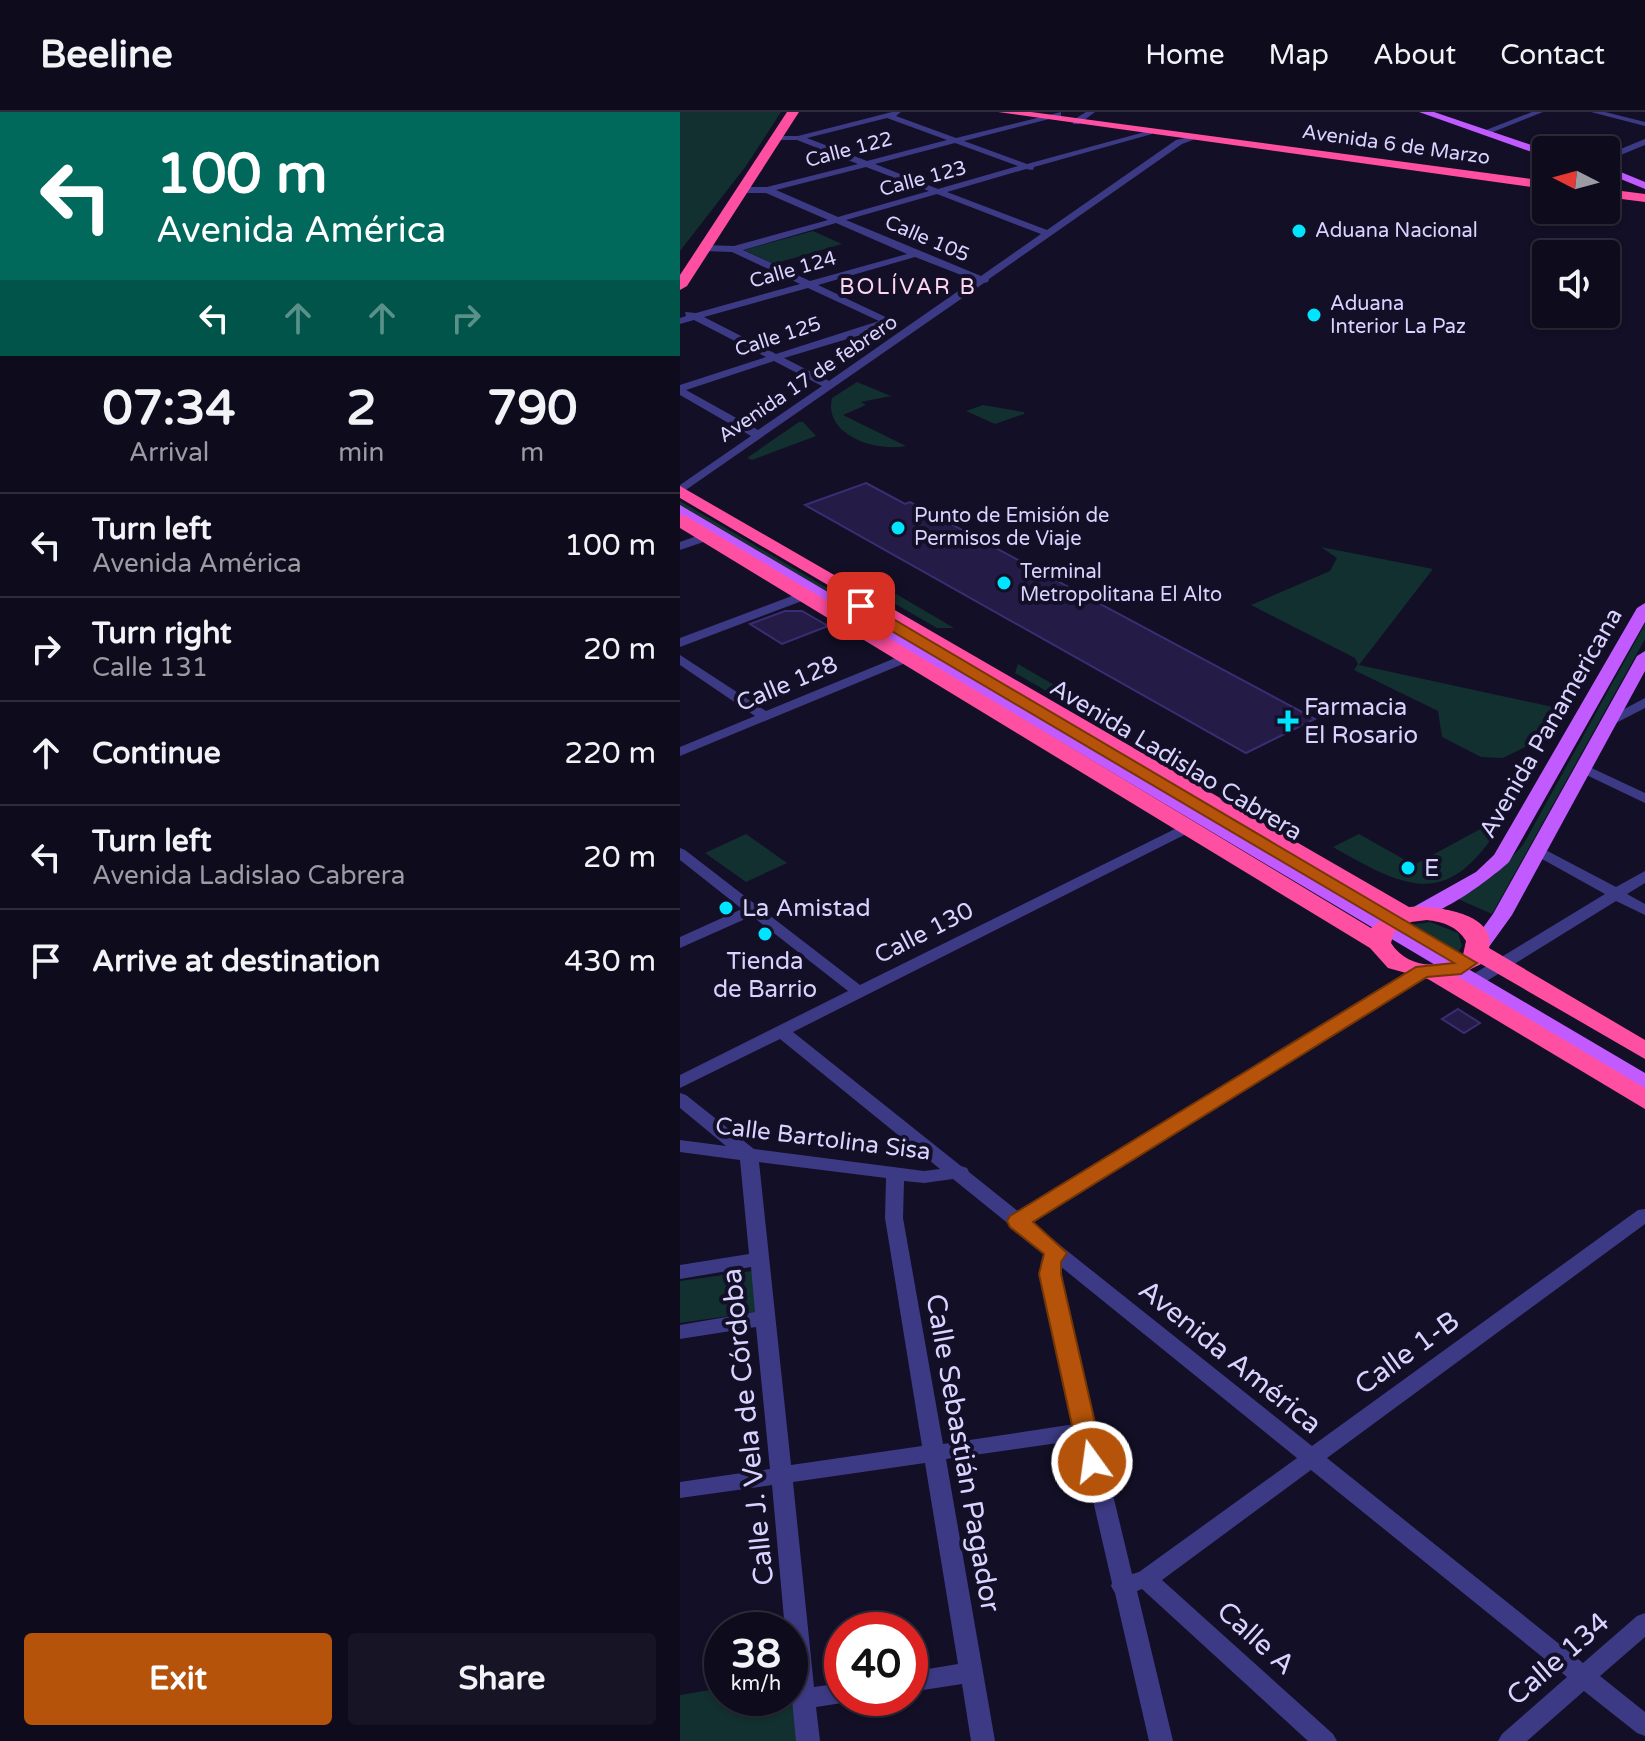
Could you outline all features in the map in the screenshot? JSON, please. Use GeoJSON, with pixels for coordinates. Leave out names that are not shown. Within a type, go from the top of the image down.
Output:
{"type":"FeatureCollection","features":[{"type":"Feature","properties":{"kind":"highway"},"geometry":{"type":"LineString","coordinates":[[680,286],[793,112]]}},
{"type":"Feature","properties":{"kind":"highway","name":"Avenida 6 de Marzo"},"geometry":{"type":"LineString","coordinates":[[1004,112],[1083,117],[1149,132],[1532,183]]}},
{"type":"Feature","properties":{"kind":"highway","name":"Avenida 6 de Marzo"},"geometry":{"type":"LineString","coordinates":[[1043,115],[1083,117],[1532,177]]}},
{"type":"Feature","properties":{"kind":"highway"},"geometry":{"type":"LineString","coordinates":[[1620,190],[1627,192]]}},
{"type":"Feature","properties":{"kind":"highway"},"geometry":{"type":"LineString","coordinates":[[1620,192],[1645,194]]}},
{"type":"Feature","properties":{"kind":"highway","name":"Avenida Ladislao Cabrera"},"geometry":{"type":"LineString","coordinates":[[680,490],[1395,924]]}},
{"type":"Feature","properties":{"kind":"highway","name":"Avenida Ladislao Cabrera"},"geometry":{"type":"LineString","coordinates":[[690,521],[805,595],[1189,827],[1395,924]]}},
{"type":"Feature","properties":{"kind":"highway"},"geometry":{"type":"LineString","coordinates":[[1437,914],[1465,923],[1476,934],[1465,969],[1389,958],[1395,924],[1437,914]]}},
{"type":"Feature","properties":{"kind":"highway","name":"Avenida Ladislao Cabrera"},"geometry":{"type":"LineString","coordinates":[[1465,969],[1645,1051]]}},
{"type":"Feature","properties":{"kind":"highway","name":"Avenida Ladislao Cabrera"},"geometry":{"type":"LineString","coordinates":[[1465,969],[1645,1100]]}},
{"type":"Feature","properties":{"kind":"main road"},"geometry":{"type":"LineString","coordinates":[[1424,112],[1532,149]]}},
{"type":"Feature","properties":{"kind":"main road"},"geometry":{"type":"LineString","coordinates":[[1448,112],[1532,140]]}},
{"type":"Feature","properties":{"kind":"main road"},"geometry":{"type":"LineString","coordinates":[[1620,178],[1645,194]]}},
{"type":"Feature","properties":{"kind":"main road"},"geometry":{"type":"LineString","coordinates":[[1620,187],[1627,192]]}},
{"type":"Feature","properties":{"kind":"main road","name":"Avenida Ladislao Cabrera"},"geometry":{"type":"LineString","coordinates":[[680,498],[1395,924],[1645,1083]]}},
{"type":"Feature","properties":{"kind":"main road","name":"Avenida Ladislao Cabrera"},"geometry":{"type":"LineString","coordinates":[[690,521],[1395,924]]}},
{"type":"Feature","properties":{"kind":"main road","name":"Avenida Panamericana"},"geometry":{"type":"LineString","coordinates":[[1395,924],[1483,876],[1502,858],[1645,608]]}},
{"type":"Feature","properties":{"kind":"main road","name":"Avenida Panamericana"},"geometry":{"type":"LineString","coordinates":[[1465,969],[1502,915],[1607,722],[1642,667]]}},
{"type":"Feature","properties":{"kind":"main road"},"geometry":{"type":"LineString","coordinates":[[1569,744],[1593,749]]}},
{"type":"Feature","properties":{"kind":"main road","name":"Avenida Ladislao Cabrera"},"geometry":{"type":"LineString","coordinates":[[1465,969],[1645,1067]]}},
{"type":"Feature","properties":{"kind":"street"},"geometry":{"type":"LineString","coordinates":[[776,138],[798,138],[904,112]]}},
{"type":"Feature","properties":{"kind":"street"},"geometry":{"type":"LineString","coordinates":[[1485,132],[1539,112]]}},
{"type":"Feature","properties":{"kind":"street"},"geometry":{"type":"LineString","coordinates":[[1595,112],[1645,124]]}},
{"type":"Feature","properties":{"kind":"street","name":"Calle 122"},"geometry":{"type":"LineString","coordinates":[[742,190],[767,190],[1043,115]]}},
{"type":"Feature","properties":{"kind":"street"},"geometry":{"type":"LineString","coordinates":[[888,116],[1030,168]]}},
{"type":"Feature","properties":{"kind":"street","name":"Calle 123"},"geometry":{"type":"LineString","coordinates":[[704,248],[734,249],[1149,132]]}},
{"type":"Feature","properties":{"kind":"street"},"geometry":{"type":"LineString","coordinates":[[798,138],[1049,234]]}},
{"type":"Feature","properties":{"kind":"street","name":"Avenida 17 de febrero"},"geometry":{"type":"LineString","coordinates":[[680,490],[1179,142],[1194,138]]}},
{"type":"Feature","properties":{"kind":"street"},"geometry":{"type":"LineString","coordinates":[[1620,152],[1645,142]]}},
{"type":"Feature","properties":{"kind":"street","name":"Calle 105"},"geometry":{"type":"LineString","coordinates":[[767,190],[965,275],[985,280]]}},
{"type":"Feature","properties":{"kind":"street"},"geometry":{"type":"LineString","coordinates":[[734,249],[910,331]]}},
{"type":"Feature","properties":{"kind":"street","name":"Calle 124"},"geometry":{"type":"LineString","coordinates":[[680,321],[916,254]]}},
{"type":"Feature","properties":{"kind":"street"},"geometry":{"type":"LineString","coordinates":[[680,310],[831,386]]}},
{"type":"Feature","properties":{"kind":"street","name":"Calle 125"},"geometry":{"type":"LineString","coordinates":[[680,390],[887,322]]}},
{"type":"Feature","properties":{"kind":"street"},"geometry":{"type":"LineString","coordinates":[[680,390],[758,435]]}},
{"type":"Feature","properties":{"kind":"street"},"geometry":{"type":"LineString","coordinates":[[680,546],[690,521]]}},
{"type":"Feature","properties":{"kind":"street"},"geometry":{"type":"LineString","coordinates":[[680,643],[805,595]]}},
{"type":"Feature","properties":{"kind":"street","name":"Calle 128"},"geometry":{"type":"LineString","coordinates":[[680,752],[910,656]]}},
{"type":"Feature","properties":{"kind":"street"},"geometry":{"type":"LineString","coordinates":[[680,659],[766,717]]}},
{"type":"Feature","properties":{"kind":"street"},"geometry":{"type":"LineString","coordinates":[[1607,722],[1645,702]]}},
{"type":"Feature","properties":{"kind":"street"},"geometry":{"type":"LineString","coordinates":[[1583,768],[1645,799]]}},
{"type":"Feature","properties":{"kind":"street","name":"Calle 130"},"geometry":{"type":"LineString","coordinates":[[680,1082],[1189,827]]}},
{"type":"Feature","properties":{"kind":"street"},"geometry":{"type":"LineString","coordinates":[[1538,851],[1645,910]]}},
{"type":"Feature","properties":{"kind":"street"},"geometry":{"type":"LineString","coordinates":[[680,853],[859,992]]}},
{"type":"Feature","properties":{"kind":"street"},"geometry":{"type":"LineString","coordinates":[[1018,1221],[1465,969],[1616,894],[1645,876]]}},
{"type":"Feature","properties":{"kind":"street"},"geometry":{"type":"LineString","coordinates":[[680,943],[755,909]]}},
{"type":"Feature","properties":{"kind":"street","name":"Avenida América"},"geometry":{"type":"LineString","coordinates":[[781,1031],[1645,1726]]}},
{"type":"Feature","properties":{"kind":"street"},"geometry":{"type":"LineString","coordinates":[[680,1099],[749,1155]]}},
{"type":"Feature","properties":{"kind":"street","name":"Calle Bartolina Sisa"},"geometry":{"type":"LineString","coordinates":[[680,1146],[895,1174],[939,1177],[960,1172]]}},
{"type":"Feature","properties":{"kind":"street","name":"Calle J. Vela de Córdoba"},"geometry":{"type":"LineString","coordinates":[[749,1155],[794,1612]]}},
{"type":"Feature","properties":{"kind":"street","name":"Calle Sebastián Pagador"},"geometry":{"type":"LineString","coordinates":[[895,1174],[894,1218],[983,1741]]}},
{"type":"Feature","properties":{"kind":"street","name":"Calle 1-B"},"geometry":{"type":"LineString","coordinates":[[1122,1586],[1146,1579],[1645,1215]]}},
{"type":"Feature","properties":{"kind":"street"},"geometry":{"type":"LineString","coordinates":[[1056,1253],[1051,1261],[1050,1274],[1161,1741]]}},
{"type":"Feature","properties":{"kind":"street"},"geometry":{"type":"LineString","coordinates":[[680,1272],[759,1259]]}},
{"type":"Feature","properties":{"kind":"street"},"geometry":{"type":"LineString","coordinates":[[680,1332],[765,1318]]}},
{"type":"Feature","properties":{"kind":"street"},"geometry":{"type":"LineString","coordinates":[[680,1490],[1085,1431]]}},
{"type":"Feature","properties":{"kind":"street","name":"Calle A"},"geometry":{"type":"LineString","coordinates":[[1146,1579],[1325,1741]]}},
{"type":"Feature","properties":{"kind":"street","name":"Calle 134"},"geometry":{"type":"LineString","coordinates":[[1510,1741],[1645,1623]]}},
{"type":"Feature","properties":{"kind":"street"},"geometry":{"type":"LineString","coordinates":[[928,1679],[972,1672]]}},
{"type":"Feature","properties":{"kind":"street","name":"Calle J. Vela de Córdoba"},"geometry":{"type":"LineString","coordinates":[[805,1716],[808,1741]]}},
{"type":"Feature","properties":{"kind":"green space"},"geometry":{"type":"Polygon","coordinates":[[[680,112],[781,112],[746,166],[680,251],[680,112]]]}},
{"type":"Feature","properties":{"kind":"green space"},"geometry":{"type":"Polygon","coordinates":[[[813,231],[842,244],[773,264],[744,250],[813,231]]]}},
{"type":"Feature","properties":{"kind":"green space"},"geometry":{"type":"Polygon","coordinates":[[[857,382],[891,396],[861,402],[866,405],[843,415],[906,446],[867,443],[854,438],[836,422],[831,411],[832,398],[857,382]]]}},
{"type":"Feature","properties":{"kind":"green space"},"geometry":{"type":"Polygon","coordinates":[[[983,405],[1024,414],[995,424],[966,411],[983,405]]]}},
{"type":"Feature","properties":{"kind":"green space"},"geometry":{"type":"Polygon","coordinates":[[[803,422],[816,436],[752,460],[747,458],[803,422]]]}},
{"type":"Feature","properties":{"kind":"green space"},"geometry":{"type":"Polygon","coordinates":[[[680,501],[1360,904],[1354,907],[680,506],[680,501]]]}},
{"type":"Feature","properties":{"kind":"green space"},"geometry":{"type":"Polygon","coordinates":[[[1321,547],[1433,569],[1359,665],[1567,710],[1553,733],[1503,758],[1481,757],[1442,737],[1438,711],[1354,670],[1358,664],[1355,658],[1251,605],[1330,571],[1337,558],[1321,547]]]}},
{"type":"Feature","properties":{"kind":"green space"},"geometry":{"type":"Polygon","coordinates":[[[881,585],[954,628],[937,628],[878,594],[881,585]]]}},
{"type":"Feature","properties":{"kind":"green space"},"geometry":{"type":"Polygon","coordinates":[[[1645,624],[1645,639],[1492,914],[1458,899],[1496,874],[1523,845],[1645,624]]]}},
{"type":"Feature","properties":{"kind":"green space"},"geometry":{"type":"Polygon","coordinates":[[[1018,664],[1101,712],[1083,712],[1015,673],[1018,664]]]}},
{"type":"Feature","properties":{"kind":"green space"},"geometry":{"type":"Polygon","coordinates":[[[1508,814],[1469,865],[1451,878],[1432,883],[1411,883],[1389,876],[1333,847],[1359,834],[1414,865],[1508,814]]]}},
{"type":"Feature","properties":{"kind":"green space"},"geometry":{"type":"Polygon","coordinates":[[[746,834],[787,863],[746,882],[705,853],[746,834]]]}},
{"type":"Feature","properties":{"kind":"green space"},"geometry":{"type":"Polygon","coordinates":[[[1430,922],[1458,933],[1462,946],[1458,952],[1410,925],[1430,922]]]}},
{"type":"Feature","properties":{"kind":"green space"},"geometry":{"type":"Polygon","coordinates":[[[759,1270],[763,1311],[680,1323],[680,1281],[759,1270]]]}},
{"type":"Feature","properties":{"kind":"green space"},"geometry":{"type":"Polygon","coordinates":[[[704,1691],[704,1716],[797,1716],[801,1741],[680,1741],[680,1695],[704,1691]]]}},
{"type":"Feature","properties":{"kind":"building","name":"Terminal Metropolitana El Alto"},"geometry":{"type":"Polygon","coordinates":[[[866,483],[905,504],[910,502],[1315,719],[1246,753],[805,505],[866,483]]]}},
{"type":"Feature","properties":{"kind":"building"},"geometry":{"type":"Polygon","coordinates":[[[785,611],[802,611],[828,626],[782,644],[750,624],[785,611]]]}},
{"type":"Feature","properties":{"kind":"building"},"geometry":{"type":"Polygon","coordinates":[[[1458,1009],[1480,1023],[1464,1033],[1442,1019],[1458,1009]]]}},
{"type":"Feature","properties":{"kind":"place","name":"Aduana Nacional"},"geometry":{"type":"Point","coordinates":[1299,231]}},
{"type":"Feature","properties":{"kind":"place","name":"Aduana Interior La Paz"},"geometry":{"type":"Point","coordinates":[1314,315]}},
{"type":"Feature","properties":{"kind":"place","name":"Punto de Emisión de Permisos de Viaje"},"geometry":{"type":"Point","coordinates":[898,528]}},
{"type":"Feature","properties":{"kind":"place","name":"Terminal Metropolitana El Alto"},"geometry":{"type":"Point","coordinates":[1004,583]}},
{"type":"Feature","properties":{"kind":"place","name":"Farmacia El Rosario"},"geometry":{"type":"Point","coordinates":[1288,721]}},
{"type":"Feature","properties":{"kind":"place","name":"E"},"geometry":{"type":"Point","coordinates":[1408,868]}},
{"type":"Feature","properties":{"kind":"place","name":"La Amistad"},"geometry":{"type":"Point","coordinates":[726,908]}},
{"type":"Feature","properties":{"kind":"place","name":"Tienda de Barrio"},"geometry":{"type":"Point","coordinates":[765,934]}},
{"type":"Feature","properties":{"kind":"district","name":"BOLÍVAR B"},"geometry":{"type":"Point","coordinates":[908,287]}},
{"type":"Feature","properties":{"kind":"route"},"geometry":{"type":"LineString","coordinates":[[861,606],[1468,963],[1454,970],[1423,971],[1018,1221],[1056,1253],[1051,1261],[1050,1274],[1092,1462]]}}]}
